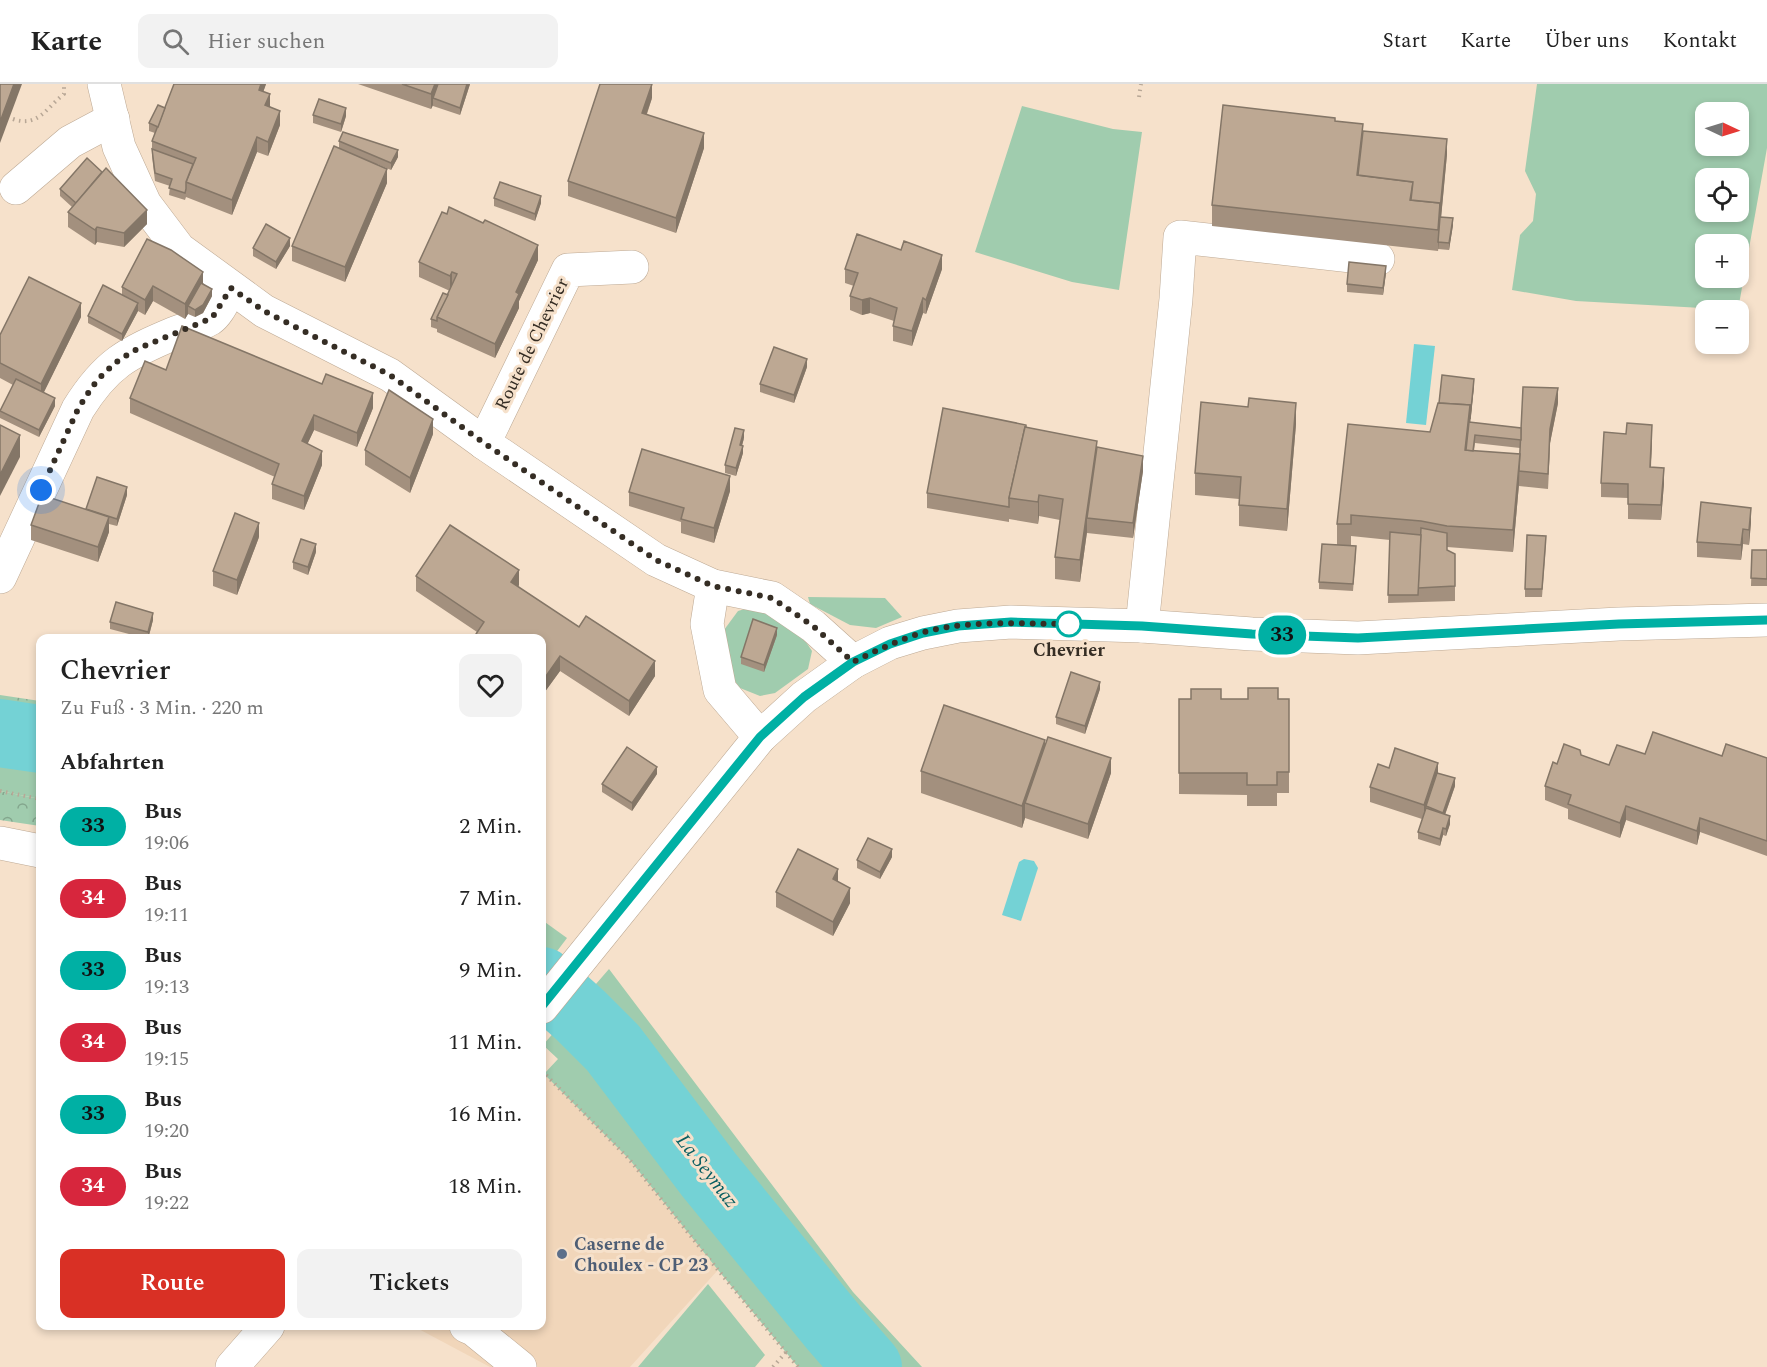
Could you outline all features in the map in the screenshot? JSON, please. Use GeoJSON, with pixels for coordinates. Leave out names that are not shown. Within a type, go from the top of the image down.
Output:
{"type":"FeatureCollection","features":[{"type":"Feature","properties":{"kind":"street"},"geometry":{"type":"LineString","coordinates":[[104,84],[119,147],[145,204],[179,249],[264,311],[390,375],[484,443],[656,560],[713,586],[772,598],[813,626],[853,662]]}},
{"type":"Feature","properties":{"kind":"street"},"geometry":{"type":"LineString","coordinates":[[16,188],[70,142],[113,119]]}},
{"type":"Feature","properties":{"kind":"street"},"geometry":{"type":"LineString","coordinates":[[1142,626],[1176,299],[1180,237],[1378,259]]}},
{"type":"Feature","properties":{"kind":"street","name":"Route de Chevrier"},"geometry":{"type":"LineString","coordinates":[[484,443],[568,270],[632,267]]}},
{"type":"Feature","properties":{"kind":"street"},"geometry":{"type":"LineString","coordinates":[[0,577],[78,409],[92,387],[119,360],[137,349],[212,318],[231,288]]}},
{"type":"Feature","properties":{"kind":"street"},"geometry":{"type":"LineString","coordinates":[[713,586],[706,624],[720,690],[760,737]]}},
{"type":"Feature","properties":{"kind":"street"},"geometry":{"type":"LineString","coordinates":[[546,1002],[760,737],[804,697],[853,662],[890,644],[923,633],[958,626],[1011,622],[1142,626],[1252,634],[1358,638],[1619,624],[1767,620]]}},
{"type":"Feature","properties":{"kind":"street"},"geometry":{"type":"LineString","coordinates":[[0,843],[36,850]]}},
{"type":"Feature","properties":{"kind":"street"},"geometry":{"type":"LineString","coordinates":[[232,1367],[264,1330]]}},
{"type":"Feature","properties":{"kind":"street"},"geometry":{"type":"LineString","coordinates":[[474,1330],[520,1367]]}},
{"type":"Feature","properties":{"kind":"path"},"geometry":{"type":"LineString","coordinates":[[13,119],[31,122],[42,116],[52,103],[64,94],[64,84]]}},
{"type":"Feature","properties":{"kind":"path"},"geometry":{"type":"LineString","coordinates":[[1139,97],[1141,84]]}},
{"type":"Feature","properties":{"kind":"path"},"geometry":{"type":"LineString","coordinates":[[0,791],[36,798]]}},
{"type":"Feature","properties":{"kind":"path"},"geometry":{"type":"LineString","coordinates":[[546,1075],[629,1159],[798,1367]]}},
{"type":"Feature","properties":{"kind":"path"},"geometry":{"type":"LineString","coordinates":[[772,1367],[786,1352]]}},
{"type":"Feature","properties":{"kind":"shaded area"},"geometry":{"type":"Polygon","coordinates":[[[546,1076],[629,1159],[718,1270],[630,1367],[490,1367],[421,1330],[546,1330],[546,1076]]]}},
{"type":"Feature","properties":{"kind":"green space"},"geometry":{"type":"Polygon","coordinates":[[[1537,84],[1767,84],[1767,148],[1749,249],[1749,234],[1695,234],[1695,288],[1742,288],[1740,300],[1695,300],[1695,308],[1576,301],[1512,290],[1520,235],[1533,221],[1536,194],[1525,171],[1537,84]]]}},
{"type":"Feature","properties":{"kind":"green space"},"geometry":{"type":"Polygon","coordinates":[[[1022,106],[1113,129],[1142,132],[1119,290],[1072,282],[975,252],[1022,106]]]}},
{"type":"Feature","properties":{"kind":"green space"},"geometry":{"type":"Polygon","coordinates":[[[808,597],[885,598],[902,617],[876,628],[850,625],[810,604],[808,597]]]}},
{"type":"Feature","properties":{"kind":"green space"},"geometry":{"type":"Polygon","coordinates":[[[751,607],[776,616],[806,642],[812,651],[808,669],[775,693],[760,696],[740,688],[725,668],[724,630],[738,611],[751,607]]]}},
{"type":"Feature","properties":{"kind":"green space"},"geometry":{"type":"Polygon","coordinates":[[[0,695],[36,700],[36,710],[0,728],[0,695]]]}},
{"type":"Feature","properties":{"kind":"green space"},"geometry":{"type":"Polygon","coordinates":[[[36,710],[36,798],[0,791],[0,728],[36,710]]]}},
{"type":"Feature","properties":{"kind":"green space"},"geometry":{"type":"Polygon","coordinates":[[[0,791],[36,798],[36,825],[0,820],[0,791]]]}},
{"type":"Feature","properties":{"kind":"green space"},"geometry":{"type":"Polygon","coordinates":[[[546,923],[567,938],[546,966],[546,923]]]}},
{"type":"Feature","properties":{"kind":"green space"},"geometry":{"type":"Polygon","coordinates":[[[609,969],[853,1292],[922,1367],[798,1367],[629,1159],[546,1076],[546,1072],[558,1059],[546,1048],[546,1042],[609,969]]]}},
{"type":"Feature","properties":{"kind":"green space"},"geometry":{"type":"Polygon","coordinates":[[[708,1284],[765,1355],[755,1367],[638,1367],[708,1284]]]}},
{"type":"Feature","properties":{"kind":"water"},"geometry":{"type":"Polygon","coordinates":[[[1414,344],[1435,346],[1426,425],[1406,423],[1414,344]]]}},
{"type":"Feature","properties":{"kind":"water"},"geometry":{"type":"Polygon","coordinates":[[[1024,859],[1034,861],[1038,868],[1021,921],[1002,915],[1019,862],[1024,859]]]}},
{"type":"Feature","properties":{"kind":"building"},"geometry":{"type":"Polygon","coordinates":[[[0,84],[14,84],[0,122],[0,84]]]}},
{"type":"Feature","properties":{"kind":"building"},"geometry":{"type":"Polygon","coordinates":[[[174,84],[261,84],[259,90],[270,94],[265,105],[280,111],[268,142],[257,137],[232,200],[186,182],[196,158],[152,141],[174,84]]]}},
{"type":"Feature","properties":{"kind":"building"},"geometry":{"type":"Polygon","coordinates":[[[402,84],[435,84],[431,94],[402,84]]]}},
{"type":"Feature","properties":{"kind":"building"},"geometry":{"type":"Polygon","coordinates":[[[438,84],[467,84],[460,108],[433,98],[438,84]]]}},
{"type":"Feature","properties":{"kind":"building"},"geometry":{"type":"Polygon","coordinates":[[[600,84],[652,84],[642,113],[704,133],[676,218],[568,181],[600,84]]]}},
{"type":"Feature","properties":{"kind":"building"},"geometry":{"type":"Polygon","coordinates":[[[319,99],[346,108],[341,124],[313,115],[319,99]]]}},
{"type":"Feature","properties":{"kind":"building"},"geometry":{"type":"Polygon","coordinates":[[[158,105],[165,108],[158,127],[149,123],[158,105]]]}},
{"type":"Feature","properties":{"kind":"building"},"geometry":{"type":"Polygon","coordinates":[[[1223,105],[1335,118],[1335,121],[1363,124],[1357,175],[1413,182],[1410,200],[1440,203],[1438,230],[1212,205],[1223,105]]]}},
{"type":"Feature","properties":{"kind":"building"},"geometry":{"type":"Polygon","coordinates":[[[1363,131],[1447,139],[1440,210],[1440,203],[1411,200],[1413,182],[1358,175],[1363,131]]]}},
{"type":"Feature","properties":{"kind":"building"},"geometry":{"type":"Polygon","coordinates":[[[343,132],[398,150],[391,163],[339,141],[343,132]]]}},
{"type":"Feature","properties":{"kind":"building"},"geometry":{"type":"Polygon","coordinates":[[[334,146],[387,169],[345,267],[292,246],[334,146]]]}},
{"type":"Feature","properties":{"kind":"building"},"geometry":{"type":"Polygon","coordinates":[[[152,149],[193,164],[186,182],[185,193],[169,188],[172,179],[155,173],[152,149]]]}},
{"type":"Feature","properties":{"kind":"building"},"geometry":{"type":"Polygon","coordinates":[[[87,158],[102,172],[76,203],[60,189],[87,158]]]}},
{"type":"Feature","properties":{"kind":"building"},"geometry":{"type":"Polygon","coordinates":[[[106,168],[147,210],[124,233],[97,227],[95,230],[68,212],[106,168]]]}},
{"type":"Feature","properties":{"kind":"building"},"geometry":{"type":"Polygon","coordinates":[[[500,182],[541,196],[535,214],[494,198],[500,182]]]}},
{"type":"Feature","properties":{"kind":"building"},"geometry":{"type":"Polygon","coordinates":[[[449,207],[483,223],[485,220],[538,245],[516,292],[519,294],[495,344],[437,317],[457,274],[452,272],[450,276],[419,262],[442,212],[447,214],[449,207]]]}},
{"type":"Feature","properties":{"kind":"building"},"geometry":{"type":"Polygon","coordinates":[[[1440,217],[1453,218],[1449,243],[1438,242],[1440,217]]]}},
{"type":"Feature","properties":{"kind":"building"},"geometry":{"type":"Polygon","coordinates":[[[266,224],[290,238],[276,262],[253,248],[266,224]]]}},
{"type":"Feature","properties":{"kind":"building"},"geometry":{"type":"Polygon","coordinates":[[[857,234],[901,250],[904,241],[942,255],[926,300],[923,298],[912,331],[893,326],[897,308],[870,298],[862,300],[850,296],[858,273],[845,269],[857,234]]]}},
{"type":"Feature","properties":{"kind":"building"},"geometry":{"type":"Polygon","coordinates":[[[147,239],[171,250],[203,272],[185,304],[153,286],[145,300],[122,287],[147,239]]]}},
{"type":"Feature","properties":{"kind":"building"},"geometry":{"type":"Polygon","coordinates":[[[1349,262],[1386,266],[1383,288],[1347,284],[1349,262]]]}},
{"type":"Feature","properties":{"kind":"building"},"geometry":{"type":"Polygon","coordinates":[[[29,277],[81,303],[41,384],[0,363],[0,335],[29,277]]]}},
{"type":"Feature","properties":{"kind":"building"},"geometry":{"type":"Polygon","coordinates":[[[201,283],[212,289],[203,305],[195,310],[188,306],[201,283]]]}},
{"type":"Feature","properties":{"kind":"building"},"geometry":{"type":"Polygon","coordinates":[[[103,285],[138,303],[122,334],[88,316],[103,285]]]}},
{"type":"Feature","properties":{"kind":"building"},"geometry":{"type":"Polygon","coordinates":[[[443,293],[448,295],[437,321],[431,319],[443,293]]]}},
{"type":"Feature","properties":{"kind":"building"},"geometry":{"type":"Polygon","coordinates":[[[182,326],[322,384],[326,374],[373,393],[357,433],[314,415],[302,441],[322,451],[304,496],[272,484],[279,464],[130,398],[145,361],[166,370],[182,326]]]}},
{"type":"Feature","properties":{"kind":"building"},"geometry":{"type":"Polygon","coordinates":[[[774,347],[807,359],[794,395],[760,384],[774,347]]]}},
{"type":"Feature","properties":{"kind":"building"},"geometry":{"type":"Polygon","coordinates":[[[1442,375],[1474,379],[1470,419],[1470,405],[1439,403],[1442,375]]]}},
{"type":"Feature","properties":{"kind":"building"},"geometry":{"type":"Polygon","coordinates":[[[16,379],[55,398],[39,430],[0,411],[16,379]]]}},
{"type":"Feature","properties":{"kind":"building"},"geometry":{"type":"Polygon","coordinates":[[[1523,387],[1558,388],[1550,429],[1548,474],[1519,471],[1523,387]]]}},
{"type":"Feature","properties":{"kind":"building"},"geometry":{"type":"Polygon","coordinates":[[[389,390],[433,419],[410,478],[365,450],[389,390]]]}},
{"type":"Feature","properties":{"kind":"building"},"geometry":{"type":"Polygon","coordinates":[[[1249,398],[1296,403],[1287,509],[1239,505],[1241,477],[1195,473],[1201,402],[1248,407],[1249,398]]]}},
{"type":"Feature","properties":{"kind":"building"},"geometry":{"type":"Polygon","coordinates":[[[1438,403],[1470,405],[1465,450],[1520,454],[1513,530],[1447,526],[1421,521],[1351,515],[1351,524],[1337,524],[1348,424],[1430,432],[1438,403]]]}},
{"type":"Feature","properties":{"kind":"building"},"geometry":{"type":"Polygon","coordinates":[[[943,408],[1026,425],[1009,498],[1009,507],[927,493],[943,408]]]}},
{"type":"Feature","properties":{"kind":"building"},"geometry":{"type":"Polygon","coordinates":[[[1469,422],[1521,428],[1521,440],[1475,435],[1473,451],[1466,450],[1469,422]]]}},
{"type":"Feature","properties":{"kind":"building"},"geometry":{"type":"Polygon","coordinates":[[[1627,423],[1652,425],[1650,467],[1664,468],[1661,505],[1628,504],[1628,484],[1601,483],[1604,432],[1626,434],[1627,423]]]}},
{"type":"Feature","properties":{"kind":"building"},"geometry":{"type":"Polygon","coordinates":[[[0,425],[20,435],[0,475],[0,425]]]}},
{"type":"Feature","properties":{"kind":"building"},"geometry":{"type":"Polygon","coordinates":[[[1025,427],[1097,441],[1080,560],[1055,557],[1063,499],[1039,495],[1038,502],[1009,498],[1025,427]]]}},
{"type":"Feature","properties":{"kind":"building"},"geometry":{"type":"Polygon","coordinates":[[[735,428],[744,430],[740,445],[743,446],[736,468],[725,465],[735,428]]]}},
{"type":"Feature","properties":{"kind":"building"},"geometry":{"type":"Polygon","coordinates":[[[1097,447],[1143,456],[1133,523],[1087,518],[1097,447]]]}},
{"type":"Feature","properties":{"kind":"building"},"geometry":{"type":"Polygon","coordinates":[[[642,449],[730,476],[714,528],[681,519],[684,508],[629,492],[642,449]]]}},
{"type":"Feature","properties":{"kind":"building"},"geometry":{"type":"Polygon","coordinates":[[[97,477],[127,487],[117,519],[86,509],[97,477]]]}},
{"type":"Feature","properties":{"kind":"building"},"geometry":{"type":"Polygon","coordinates":[[[42,495],[109,517],[98,547],[31,525],[42,495]]]}},
{"type":"Feature","properties":{"kind":"building"},"geometry":{"type":"Polygon","coordinates":[[[1701,502],[1751,508],[1749,530],[1743,529],[1741,545],[1697,542],[1701,502]]]}},
{"type":"Feature","properties":{"kind":"building"},"geometry":{"type":"Polygon","coordinates":[[[235,513],[259,523],[237,580],[213,571],[235,513]]]}},
{"type":"Feature","properties":{"kind":"building"},"geometry":{"type":"Polygon","coordinates":[[[450,525],[519,570],[511,582],[579,627],[586,616],[655,661],[629,701],[560,656],[546,676],[546,634],[476,634],[484,622],[416,576],[450,525]]]}},
{"type":"Feature","properties":{"kind":"building"},"geometry":{"type":"Polygon","coordinates":[[[1421,528],[1447,533],[1447,550],[1455,554],[1455,586],[1418,588],[1421,528]]]}},
{"type":"Feature","properties":{"kind":"building"},"geometry":{"type":"Polygon","coordinates":[[[1390,532],[1421,535],[1418,595],[1388,595],[1390,532]]]}},
{"type":"Feature","properties":{"kind":"building"},"geometry":{"type":"Polygon","coordinates":[[[1527,535],[1546,536],[1542,589],[1525,589],[1527,535]]]}},
{"type":"Feature","properties":{"kind":"building"},"geometry":{"type":"Polygon","coordinates":[[[301,539],[316,544],[308,567],[293,562],[301,539]]]}},
{"type":"Feature","properties":{"kind":"building"},"geometry":{"type":"Polygon","coordinates":[[[1322,544],[1356,546],[1353,584],[1319,582],[1322,544]]]}},
{"type":"Feature","properties":{"kind":"building"},"geometry":{"type":"Polygon","coordinates":[[[1752,550],[1767,550],[1767,579],[1751,578],[1752,550]]]}},
{"type":"Feature","properties":{"kind":"building"},"geometry":{"type":"Polygon","coordinates":[[[116,602],[153,613],[148,632],[110,622],[116,602]]]}},
{"type":"Feature","properties":{"kind":"building"},"geometry":{"type":"Polygon","coordinates":[[[753,619],[777,628],[764,665],[741,657],[753,619]]]}},
{"type":"Feature","properties":{"kind":"building"},"geometry":{"type":"Polygon","coordinates":[[[1071,672],[1100,682],[1085,726],[1056,717],[1071,672]]]}},
{"type":"Feature","properties":{"kind":"building"},"geometry":{"type":"Polygon","coordinates":[[[1248,688],[1278,688],[1278,699],[1289,699],[1289,772],[1277,772],[1277,785],[1247,785],[1247,773],[1179,773],[1179,699],[1191,699],[1191,689],[1221,689],[1221,699],[1248,699],[1248,688]]]}},
{"type":"Feature","properties":{"kind":"building"},"geometry":{"type":"Polygon","coordinates":[[[944,705],[1045,740],[1022,806],[921,771],[944,705]]]}},
{"type":"Feature","properties":{"kind":"building"},"geometry":{"type":"Polygon","coordinates":[[[1653,732],[1722,756],[1726,744],[1767,758],[1767,841],[1700,818],[1697,831],[1626,806],[1620,823],[1568,804],[1571,795],[1545,786],[1553,762],[1557,764],[1564,744],[1580,750],[1581,755],[1609,765],[1617,745],[1645,754],[1653,732]]]}},
{"type":"Feature","properties":{"kind":"building"},"geometry":{"type":"Polygon","coordinates":[[[1048,737],[1111,758],[1088,824],[1025,803],[1048,737]]]}},
{"type":"Feature","properties":{"kind":"building"},"geometry":{"type":"Polygon","coordinates":[[[627,747],[657,767],[632,803],[602,784],[627,747]]]}},
{"type":"Feature","properties":{"kind":"building"},"geometry":{"type":"Polygon","coordinates":[[[1395,748],[1438,763],[1424,805],[1370,787],[1378,764],[1389,768],[1395,748]]]}},
{"type":"Feature","properties":{"kind":"building"},"geometry":{"type":"Polygon","coordinates":[[[1437,773],[1455,778],[1443,813],[1426,806],[1437,773]]]}},
{"type":"Feature","properties":{"kind":"building"},"geometry":{"type":"Polygon","coordinates":[[[1426,808],[1450,816],[1440,839],[1418,832],[1426,808]]]}},
{"type":"Feature","properties":{"kind":"building"},"geometry":{"type":"Polygon","coordinates":[[[868,838],[892,849],[880,872],[857,860],[868,838]]]}},
{"type":"Feature","properties":{"kind":"building"},"geometry":{"type":"Polygon","coordinates":[[[798,849],[838,869],[833,879],[850,888],[833,922],[776,892],[798,849]]]}},
{"type":"Feature","properties":{"kind":"waterway","name":"La Seymaz"},"geometry":{"type":"LineString","coordinates":[[0,733],[36,738]]}},
{"type":"Feature","properties":{"kind":"waterway","name":"La Seymaz"},"geometry":{"type":"LineString","coordinates":[[546,985],[613,1048],[709,1175],[868,1367]]}},
{"type":"Feature","properties":{"kind":"bus line","name":"33"},"geometry":{"type":"LineString","coordinates":[[546,1001],[760,737],[804,697],[853,662],[890,644],[923,633],[958,626],[1011,622],[1142,626],[1252,634],[1358,638],[1619,624],[1767,620]]}},
{"type":"Feature","properties":{"kind":"place","name":"Chevrier"},"geometry":{"type":"Point","coordinates":[1069,624]}},
{"type":"Feature","properties":{"kind":"place","name":"Caserne de Choulex - CP 23"},"geometry":{"type":"Point","coordinates":[562,1254]}},
{"type":"Feature","properties":{"kind":"route"},"geometry":{"type":"LineString","coordinates":[[41,490],[78,409],[104,373],[137,349],[212,318],[231,288],[264,311],[390,375],[484,443],[656,560],[713,586],[772,598],[813,626],[853,662],[890,644],[923,633],[958,626],[1011,622],[1072,624],[1069,624]]}}]}
